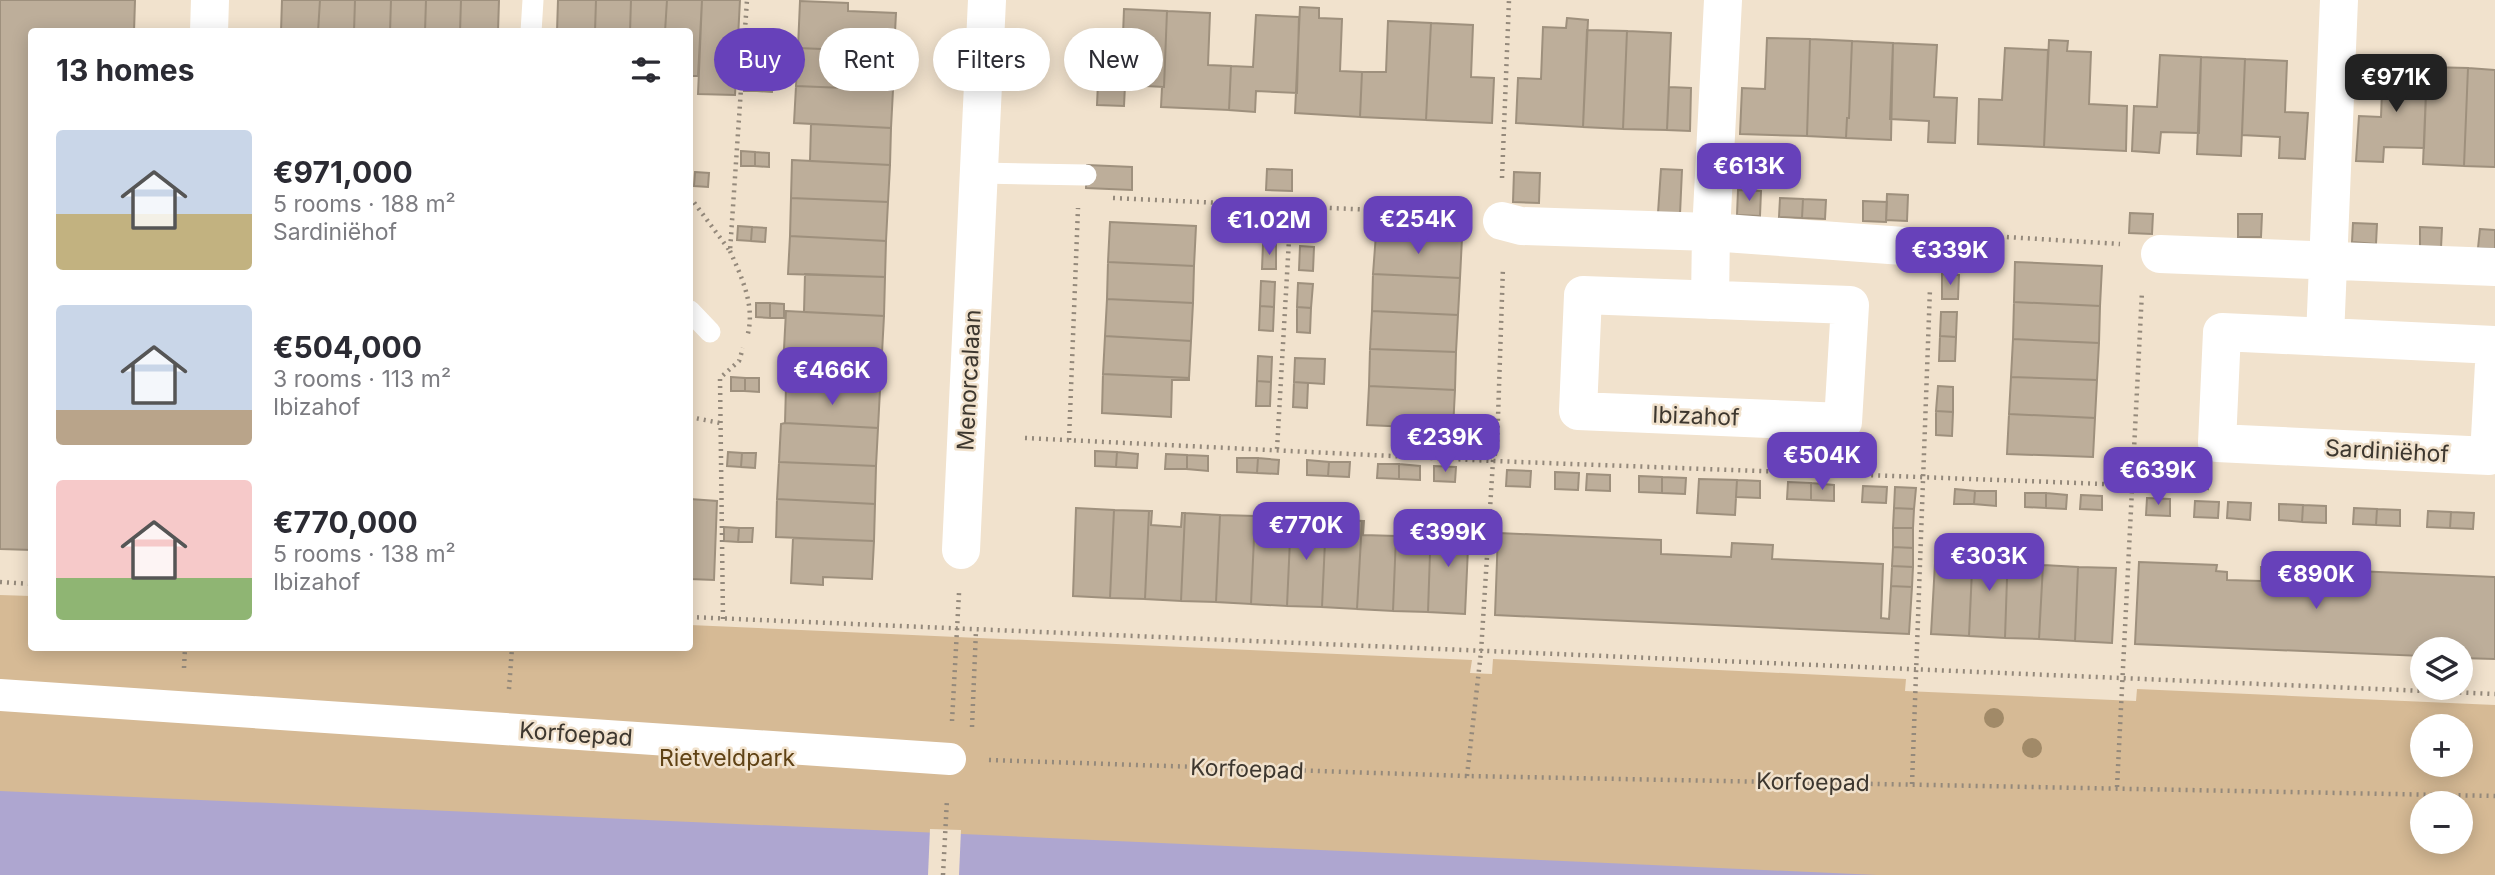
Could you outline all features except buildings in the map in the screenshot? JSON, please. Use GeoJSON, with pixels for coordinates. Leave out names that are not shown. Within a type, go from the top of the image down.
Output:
{"type":"FeatureCollection","features":[{"type":"Feature","properties":{"kind":"street"},"geometry":{"type":"LineString","coordinates":[[209,28],[210,0]]}},
{"type":"Feature","properties":{"kind":"street","name":"Menorcalaan"},"geometry":{"type":"LineString","coordinates":[[961,550],[987,0]]}},
{"type":"Feature","properties":{"kind":"street"},"geometry":{"type":"LineString","coordinates":[[1710,300],[1723,0]]}},
{"type":"Feature","properties":{"kind":"street"},"geometry":{"type":"LineString","coordinates":[[2325,337],[2339,0]]}},
{"type":"Feature","properties":{"kind":"street"},"geometry":{"type":"LineString","coordinates":[[1502,221],[1521,226],[1711,232],[1917,247]]}},
{"type":"Feature","properties":{"kind":"street"},"geometry":{"type":"LineString","coordinates":[[2160,254],[2495,267]]}},
{"type":"Feature","properties":{"kind":"street","name":"Ibizahof"},"geometry":{"type":"LineString","coordinates":[[1583,295],[1710,300],[1850,305],[1843,422],[1578,411],[1583,295]]}},
{"type":"Feature","properties":{"kind":"street","name":"Sardiniëhof"},"geometry":{"type":"LineString","coordinates":[[2222,332],[2325,337],[2495,345],[2489,456],[2217,443],[2222,332]]}},
{"type":"Feature","properties":{"kind":"street","name":"Korfoepad"},"geometry":{"type":"LineString","coordinates":[[0,695],[960,760]]}},
{"type":"Feature","properties":{"kind":"lane"},"geometry":{"type":"LineString","coordinates":[[531,28],[533,0]]}},
{"type":"Feature","properties":{"kind":"lane"},"geometry":{"type":"LineString","coordinates":[[979,173],[1086,175]]}},
{"type":"Feature","properties":{"kind":"lane"},"geometry":{"type":"LineString","coordinates":[[693,314],[710,332]]}},
{"type":"Feature","properties":{"kind":"path"},"geometry":{"type":"LineString","coordinates":[[730,251],[747,0]]}},
{"type":"Feature","properties":{"kind":"path"},"geometry":{"type":"LineString","coordinates":[[1466,776],[1482,652],[1493,461],[1497,448],[1509,0]]}},
{"type":"Feature","properties":{"kind":"path"},"geometry":{"type":"LineString","coordinates":[[1069,440],[1079,196]]}},
{"type":"Feature","properties":{"kind":"path"},"geometry":{"type":"LineString","coordinates":[[1105,197],[1487,215],[1502,221]]}},
{"type":"Feature","properties":{"kind":"path"},"geometry":{"type":"LineString","coordinates":[[693,201],[730,251],[747,287],[750,327],[739,361],[720,378],[723,619]]}},
{"type":"Feature","properties":{"kind":"path"},"geometry":{"type":"LineString","coordinates":[[1277,449],[1291,205]]}},
{"type":"Feature","properties":{"kind":"path"},"geometry":{"type":"LineString","coordinates":[[1912,784],[1925,476],[1930,261],[1917,247],[1936,233],[2130,244],[2160,254],[2143,272],[2117,787]]}},
{"type":"Feature","properties":{"kind":"path"},"geometry":{"type":"LineString","coordinates":[[693,418],[720,423]]}},
{"type":"Feature","properties":{"kind":"path"},"geometry":{"type":"LineString","coordinates":[[1024,438],[1493,461],[2212,488]]}},
{"type":"Feature","properties":{"kind":"path"},"geometry":{"type":"LineString","coordinates":[[1585,464],[1586,454]]}},
{"type":"Feature","properties":{"kind":"path"},"geometry":{"type":"LineString","coordinates":[[960,760],[958,629],[961,550]]}},
{"type":"Feature","properties":{"kind":"path"},"geometry":{"type":"LineString","coordinates":[[0,582],[28,584]]}},
{"type":"Feature","properties":{"kind":"path"},"geometry":{"type":"LineString","coordinates":[[693,617],[2495,694]]}},
{"type":"Feature","properties":{"kind":"path"},"geometry":{"type":"LineString","coordinates":[[960,760],[976,630]]}},
{"type":"Feature","properties":{"kind":"path","name":"Korfoepad"},"geometry":{"type":"LineString","coordinates":[[960,760],[1466,776],[2495,796]]}},
{"type":"Feature","properties":{"kind":"path"},"geometry":{"type":"LineString","coordinates":[[943,875],[945,825]]}},
{"type":"Feature","properties":{"kind":"green space","name":"Rietveldpark"},"geometry":{"type":"Polygon","coordinates":[[[0,595],[28,596],[28,651],[693,651],[693,625],[1472,660],[1470,673],[1492,674],[1493,659],[1906,679],[1905,691],[2136,701],[2137,689],[2495,705],[2495,875],[0,875],[0,595]]]}},
{"type":"Feature","properties":{"kind":"shaded area"},"geometry":{"type":"Polygon","coordinates":[[[0,791],[1877,875],[0,875],[0,791]]]}},
{"type":"Feature","properties":{"kind":"pier"},"geometry":{"type":"Polygon","coordinates":[[[930,829],[961,830],[959,875],[928,875],[930,829]]]}}]}
